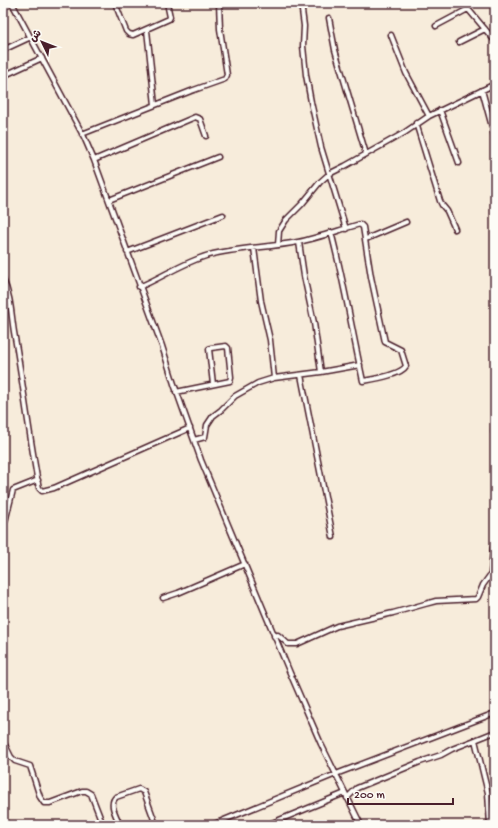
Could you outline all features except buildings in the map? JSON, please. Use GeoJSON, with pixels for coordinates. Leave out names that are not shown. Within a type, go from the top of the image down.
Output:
{"type":"FeatureCollection","features":[{"type":"Feature","properties":{"kind":"street"},"geometry":{"type":"LineString","coordinates":[[12,3],[82,134],[94,160],[139,287],[162,346],[176,392],[194,440],[290,674],[361,825]]}},
{"type":"Feature","properties":{"kind":"street"},"geometry":{"type":"LineString","coordinates":[[115,3],[129,34],[133,35],[169,19],[168,3]]}},
{"type":"Feature","properties":{"kind":"street"},"geometry":{"type":"LineString","coordinates":[[82,134],[225,79],[227,75],[220,30],[219,3]]}},
{"type":"Feature","properties":{"kind":"street"},"geometry":{"type":"LineString","coordinates":[[301,3],[304,26],[306,75],[321,147],[346,229]]}},
{"type":"Feature","properties":{"kind":"street"},"geometry":{"type":"LineString","coordinates":[[462,3],[495,41]]}},
{"type":"Feature","properties":{"kind":"street"},"geometry":{"type":"LineString","coordinates":[[436,26],[468,9]]}},
{"type":"Feature","properties":{"kind":"street"},"geometry":{"type":"LineString","coordinates":[[330,18],[336,50],[366,154]]}},
{"type":"Feature","properties":{"kind":"street"},"geometry":{"type":"LineString","coordinates":[[459,42],[485,29]]}},
{"type":"Feature","properties":{"kind":"street"},"geometry":{"type":"LineString","coordinates":[[147,30],[155,105]]}},
{"type":"Feature","properties":{"kind":"street"},"geometry":{"type":"LineString","coordinates":[[391,36],[406,73],[429,116]]}},
{"type":"Feature","properties":{"kind":"street"},"geometry":{"type":"LineString","coordinates":[[3,50],[31,37]]}},
{"type":"Feature","properties":{"kind":"street"},"geometry":{"type":"LineString","coordinates":[[3,76],[42,58]]}},
{"type":"Feature","properties":{"kind":"street"},"geometry":{"type":"LineString","coordinates":[[278,245],[279,231],[286,220],[329,174],[404,133],[416,123],[495,84]]}},
{"type":"Feature","properties":{"kind":"street"},"geometry":{"type":"LineString","coordinates":[[482,90],[495,138]]}},
{"type":"Feature","properties":{"kind":"street"},"geometry":{"type":"LineString","coordinates":[[440,110],[459,163]]}},
{"type":"Feature","properties":{"kind":"street"},"geometry":{"type":"LineString","coordinates":[[94,160],[195,117],[200,119],[206,136]]}},
{"type":"Feature","properties":{"kind":"street"},"geometry":{"type":"LineString","coordinates":[[416,123],[440,201],[442,206],[447,211],[455,229]]}},
{"type":"Feature","properties":{"kind":"street"},"geometry":{"type":"LineString","coordinates":[[109,200],[218,157]]}},
{"type":"Feature","properties":{"kind":"street"},"geometry":{"type":"LineString","coordinates":[[127,252],[223,214]]}},
{"type":"Feature","properties":{"kind":"street"},"geometry":{"type":"LineString","coordinates":[[366,240],[406,222]]}},
{"type":"Feature","properties":{"kind":"street"},"geometry":{"type":"LineString","coordinates":[[139,287],[196,259],[227,251],[299,242],[331,232],[346,229],[360,224],[366,240],[370,272],[385,342],[401,350],[406,366],[404,370],[383,377],[363,381],[344,286],[331,232]]}},
{"type":"Feature","properties":{"kind":"street"},"geometry":{"type":"LineString","coordinates":[[299,242],[304,276],[314,323],[321,372]]}},
{"type":"Feature","properties":{"kind":"street"},"geometry":{"type":"LineString","coordinates":[[254,248],[261,302],[270,340],[274,378]]}},
{"type":"Feature","properties":{"kind":"street"},"geometry":{"type":"LineString","coordinates":[[3,279],[11,306],[12,322],[39,488],[44,492],[190,428]]}},
{"type":"Feature","properties":{"kind":"street"},"geometry":{"type":"LineString","coordinates":[[176,392],[230,381],[228,348],[226,346],[209,349],[213,384]]}},
{"type":"Feature","properties":{"kind":"street"},"geometry":{"type":"LineString","coordinates":[[194,440],[205,437],[207,424],[211,418],[235,396],[258,383],[274,378],[321,372],[360,364]]}},
{"type":"Feature","properties":{"kind":"street"},"geometry":{"type":"LineString","coordinates":[[301,375],[333,537]]}},
{"type":"Feature","properties":{"kind":"street"},"geometry":{"type":"LineString","coordinates":[[494,432],[495,420]]}},
{"type":"Feature","properties":{"kind":"street"},"geometry":{"type":"LineString","coordinates":[[5,522],[13,490],[38,480]]}},
{"type":"Feature","properties":{"kind":"street"},"geometry":{"type":"LineString","coordinates":[[274,636],[278,635],[288,644],[297,644],[337,626],[424,604],[476,600],[483,585],[491,574],[493,548]]}},
{"type":"Feature","properties":{"kind":"street"},"geometry":{"type":"LineString","coordinates":[[163,598],[245,564]]}},
{"type":"Feature","properties":{"kind":"street"},"geometry":{"type":"LineString","coordinates":[[212,825],[336,774],[495,713]]}},
{"type":"Feature","properties":{"kind":"street"},"geometry":{"type":"LineString","coordinates":[[347,798],[357,788],[495,732]]}},
{"type":"Feature","properties":{"kind":"street"},"geometry":{"type":"LineString","coordinates":[[475,740],[488,793],[490,825]]}},
{"type":"Feature","properties":{"kind":"street"},"geometry":{"type":"LineString","coordinates":[[3,741],[11,757],[15,761],[30,766],[40,797],[44,803],[50,803],[82,791],[86,791],[91,794],[103,825]]}},
{"type":"Feature","properties":{"kind":"street"},"geometry":{"type":"LineString","coordinates":[[120,825],[112,804],[113,799],[139,789],[144,792],[156,825]]}},
{"type":"Feature","properties":{"kind":"street"},"geometry":{"type":"LineString","coordinates":[[267,825],[345,793]]}}]}
